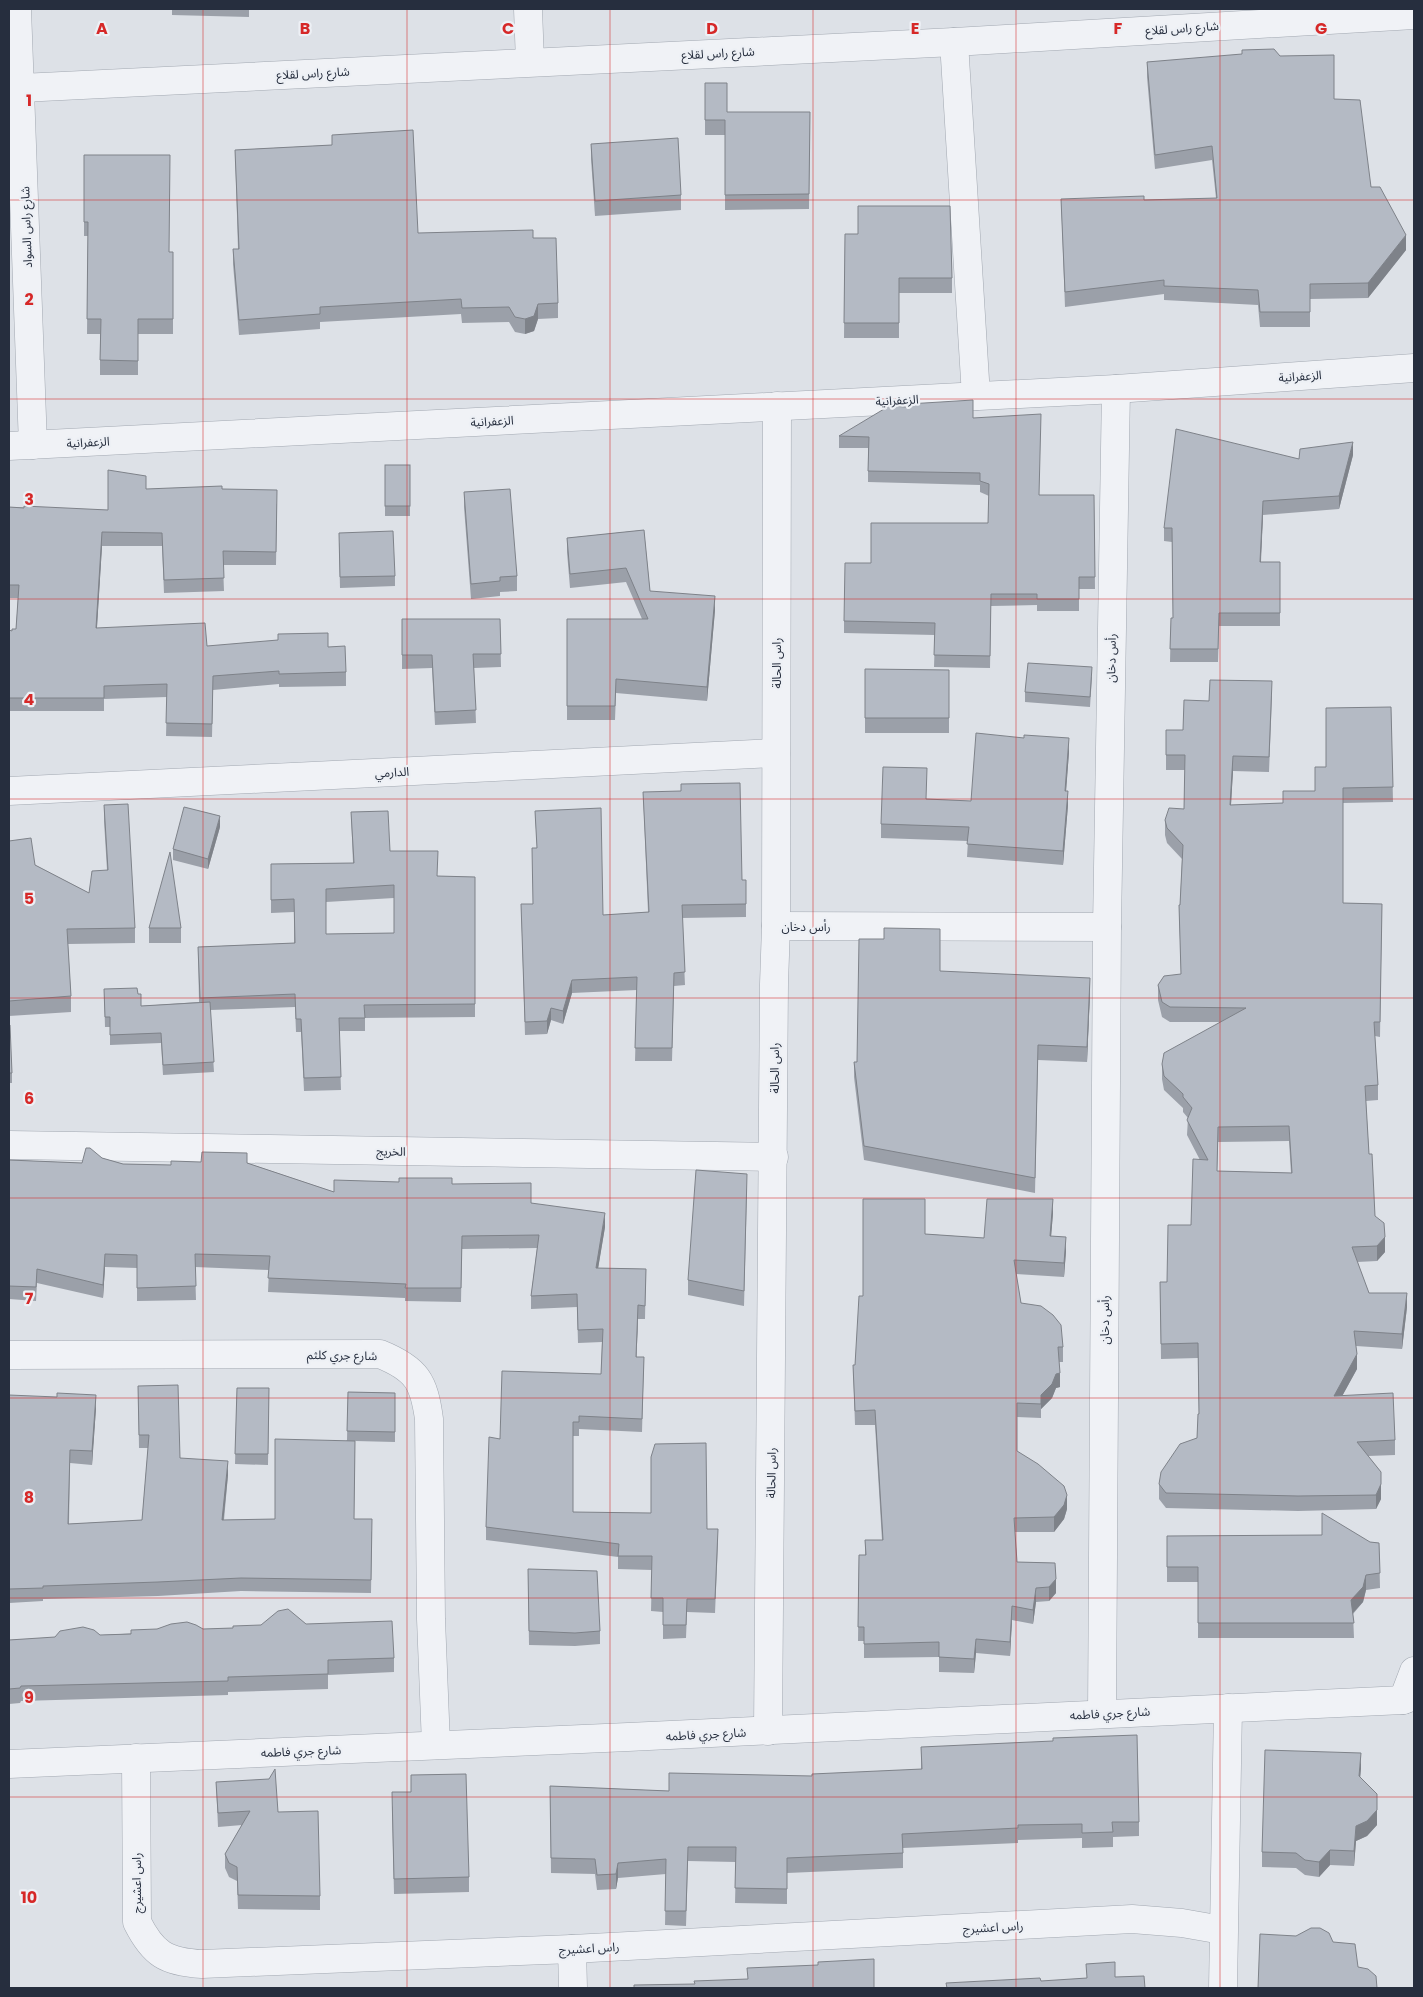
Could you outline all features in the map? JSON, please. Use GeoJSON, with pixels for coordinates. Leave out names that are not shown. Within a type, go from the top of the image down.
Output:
{"type":"FeatureCollection","features":[{"type":"Feature","properties":{"kind":"street","name":"شارع راس السواد"},"geometry":{"type":"LineString","coordinates":[[17,9],[21,88],[21,445]]}},
{"type":"Feature","properties":{"kind":"street"},"geometry":{"type":"LineString","coordinates":[[528,9],[530,62]]}},
{"type":"Feature","properties":{"kind":"street","name":"شارع راس لقلاع"},"geometry":{"type":"LineString","coordinates":[[21,88],[954,42],[1414,15]]}},
{"type":"Feature","properties":{"kind":"street"},"geometry":{"type":"LineString","coordinates":[[954,42],[976,396]]}},
{"type":"Feature","properties":{"kind":"street","name":"الزعفرانية"},"geometry":{"type":"LineString","coordinates":[[21,445],[1116,389],[1414,368]]}},
{"type":"Feature","properties":{"kind":"street","name":"رأس دخان"},"geometry":{"type":"LineString","coordinates":[[1102,1714],[1107,927],[1116,389]]}},
{"type":"Feature","properties":{"kind":"street","name":"راس الحالة"},"geometry":{"type":"LineString","coordinates":[[768,1731],[776,926],[777,406]]}},
{"type":"Feature","properties":{"kind":"street","name":"الدارمي"},"geometry":{"type":"LineString","coordinates":[[9,791],[776,752]]}},
{"type":"Feature","properties":{"kind":"street","name":"رأس دخان"},"geometry":{"type":"LineString","coordinates":[[776,926],[1107,927]]}},
{"type":"Feature","properties":{"kind":"street","name":"الخريج"},"geometry":{"type":"LineString","coordinates":[[9,1145],[774,1157]]}},
{"type":"Feature","properties":{"kind":"street","name":"شارع جري كلثم"},"geometry":{"type":"LineString","coordinates":[[9,1355],[380,1354],[399,1361],[414,1374],[426,1393],[430,1419],[431,1619],[436,1745]]}},
{"type":"Feature","properties":{"kind":"street"},"geometry":{"type":"LineString","coordinates":[[1410,1700],[1414,1671]]}},
{"type":"Feature","properties":{"kind":"street","name":"شارع جري فاطمه"},"geometry":{"type":"LineString","coordinates":[[9,1764],[768,1731],[1410,1700]]}},
{"type":"Feature","properties":{"kind":"street"},"geometry":{"type":"LineString","coordinates":[[1223,1988],[1222,1930],[1228,1708]]}},
{"type":"Feature","properties":{"kind":"street","name":"راس اعشيرج"},"geometry":{"type":"LineString","coordinates":[[136,1758],[136,1922],[146,1941],[162,1955],[181,1963],[202,1964],[572,1949],[1132,1920],[1182,1923],[1222,1930]]}},
{"type":"Feature","properties":{"kind":"street"},"geometry":{"type":"LineString","coordinates":[[572,1949],[573,1988]]}},
{"type":"Feature","properties":{"kind":"building"},"geometry":{"type":"Polygon","coordinates":[[[1274,49],[1280,56],[1334,55],[1334,99],[1360,100],[1371,187],[1380,187],[1406,235],[1368,283],[1310,284],[1310,312],[1260,312],[1258,290],[1164,286],[1164,280],[1065,292],[1061,199],[1144,196],[1144,200],[1217,198],[1212,146],[1155,155],[1147,62],[1242,54],[1242,50],[1274,49]]]}},
{"type":"Feature","properties":{"kind":"building"},"geometry":{"type":"Polygon","coordinates":[[[705,83],[727,83],[727,112],[810,112],[809,194],[725,195],[725,120],[705,120],[705,83]]]}},
{"type":"Feature","properties":{"kind":"building"},"geometry":{"type":"Polygon","coordinates":[[[413,130],[418,233],[533,230],[533,238],[556,238],[558,303],[538,304],[534,316],[525,319],[515,317],[509,307],[462,308],[461,299],[320,307],[320,314],[239,320],[233,249],[239,249],[235,150],[332,145],[332,135],[413,130]]]}},
{"type":"Feature","properties":{"kind":"building"},"geometry":{"type":"Polygon","coordinates":[[[678,138],[681,195],[595,201],[591,144],[678,138]]]}},
{"type":"Feature","properties":{"kind":"building"},"geometry":{"type":"Polygon","coordinates":[[[84,155],[170,155],[169,252],[173,252],[173,319],[138,319],[138,361],[100,360],[101,319],[87,319],[88,222],[84,222],[84,155]]]}},
{"type":"Feature","properties":{"kind":"building"},"geometry":{"type":"Polygon","coordinates":[[[858,206],[950,206],[952,278],[899,278],[899,323],[844,323],[845,234],[858,234],[858,206]]]}},
{"type":"Feature","properties":{"kind":"building"},"geometry":{"type":"Polygon","coordinates":[[[973,400],[973,418],[1041,414],[1039,495],[1094,495],[1095,577],[1079,577],[1079,599],[1037,599],[1037,594],[991,594],[990,656],[934,655],[935,623],[844,621],[845,563],[871,563],[871,523],[988,523],[989,484],[980,481],[980,473],[868,471],[869,437],[839,436],[889,406],[907,407],[908,404],[973,400]]]}},
{"type":"Feature","properties":{"kind":"building"},"geometry":{"type":"Polygon","coordinates":[[[1176,429],[1299,459],[1300,449],[1353,442],[1339,496],[1263,501],[1260,562],[1280,562],[1280,613],[1219,613],[1218,649],[1170,649],[1171,618],[1173,618],[1172,528],[1164,528],[1176,429]]]}},
{"type":"Feature","properties":{"kind":"building"},"geometry":{"type":"Polygon","coordinates":[[[385,465],[410,465],[410,506],[385,506],[385,465]]]}},
{"type":"Feature","properties":{"kind":"building"},"geometry":{"type":"Polygon","coordinates":[[[108,470],[146,476],[146,489],[222,486],[222,489],[277,490],[276,552],[223,551],[224,578],[164,580],[162,533],[102,532],[96,628],[205,623],[207,646],[278,640],[278,634],[328,633],[328,647],[345,646],[346,672],[279,674],[279,671],[213,676],[212,724],[166,723],[167,684],[104,686],[104,698],[9,698],[9,630],[16,629],[19,585],[9,585],[9,507],[108,510],[108,470]]]}},
{"type":"Feature","properties":{"kind":"building"},"geometry":{"type":"Polygon","coordinates":[[[510,489],[517,576],[500,577],[500,581],[471,584],[464,492],[510,489]]]}},
{"type":"Feature","properties":{"kind":"building"},"geometry":{"type":"Polygon","coordinates":[[[644,530],[650,591],[715,596],[707,687],[616,679],[615,706],[567,706],[567,619],[648,619],[626,568],[570,574],[567,538],[644,530]]]}},
{"type":"Feature","properties":{"kind":"building"},"geometry":{"type":"Polygon","coordinates":[[[393,531],[395,576],[340,577],[339,533],[393,531]]]}},
{"type":"Feature","properties":{"kind":"building"},"geometry":{"type":"Polygon","coordinates":[[[402,619],[500,619],[501,654],[473,654],[476,710],[435,712],[432,655],[402,655],[402,619]]]}},
{"type":"Feature","properties":{"kind":"building"},"geometry":{"type":"Polygon","coordinates":[[[1028,663],[1092,667],[1090,697],[1025,692],[1028,663]]]}},
{"type":"Feature","properties":{"kind":"building"},"geometry":{"type":"Polygon","coordinates":[[[865,669],[949,670],[949,718],[865,718],[865,669]]]}},
{"type":"Feature","properties":{"kind":"building"},"geometry":{"type":"Polygon","coordinates":[[[1210,680],[1272,681],[1269,757],[1233,756],[1230,805],[1283,803],[1283,791],[1315,791],[1315,767],[1326,767],[1326,708],[1391,707],[1393,787],[1343,788],[1343,903],[1382,904],[1380,1022],[1374,1022],[1378,1085],[1365,1086],[1369,1154],[1372,1154],[1375,1216],[1384,1223],[1385,1237],[1377,1246],[1352,1247],[1369,1293],[1407,1293],[1402,1334],[1354,1331],[1357,1354],[1334,1396],[1393,1393],[1395,1440],[1357,1442],[1381,1472],[1381,1484],[1376,1495],[1298,1496],[1166,1493],[1159,1484],[1161,1472],[1180,1444],[1197,1438],[1199,1414],[1198,1343],[1161,1344],[1160,1282],[1167,1282],[1168,1225],[1191,1225],[1193,1159],[1208,1160],[1187,1120],[1192,1108],[1183,1097],[1183,1094],[1164,1076],[1162,1064],[1164,1053],[1246,1008],[1170,1007],[1162,1002],[1158,985],[1164,976],[1181,974],[1179,905],[1183,845],[1167,828],[1165,820],[1169,808],[1184,809],[1185,755],[1166,755],[1166,730],[1183,730],[1184,700],[1209,701],[1210,680]],[[1289,1126],[1218,1127],[1217,1171],[1292,1173],[1289,1126]]]}},
{"type":"Feature","properties":{"kind":"building"},"geometry":{"type":"Polygon","coordinates":[[[976,733],[1024,738],[1024,735],[1069,738],[1065,791],[1068,791],[1063,851],[967,844],[969,827],[881,824],[883,767],[927,768],[926,799],[971,801],[976,733]]]}},
{"type":"Feature","properties":{"kind":"building"},"geometry":{"type":"Polygon","coordinates":[[[740,783],[742,880],[746,880],[746,904],[682,905],[685,972],[674,973],[672,1048],[635,1048],[637,977],[572,980],[563,1011],[551,1008],[547,1021],[525,1022],[521,904],[533,904],[532,848],[537,848],[535,811],[601,808],[603,915],[649,912],[643,792],[681,791],[681,784],[740,783]]]}},
{"type":"Feature","properties":{"kind":"building"},"geometry":{"type":"Polygon","coordinates":[[[128,804],[135,928],[67,929],[71,996],[9,1001],[9,841],[31,838],[35,865],[89,893],[92,871],[108,870],[104,805],[128,804]]]}},
{"type":"Feature","properties":{"kind":"building"},"geometry":{"type":"Polygon","coordinates":[[[184,807],[220,816],[208,859],[173,849],[184,807]]]}},
{"type":"Feature","properties":{"kind":"building"},"geometry":{"type":"Polygon","coordinates":[[[388,811],[390,851],[438,851],[437,876],[475,877],[475,1004],[364,1005],[365,1018],[339,1018],[341,1077],[304,1078],[301,1019],[296,1019],[295,994],[200,998],[198,947],[295,943],[294,899],[271,900],[271,864],[354,863],[351,812],[388,811]],[[394,885],[326,889],[326,934],[394,933],[394,885]]]}},
{"type":"Feature","properties":{"kind":"building"},"geometry":{"type":"Polygon","coordinates":[[[170,852],[181,928],[149,928],[170,852]]]}},
{"type":"Feature","properties":{"kind":"building"},"geometry":{"type":"Polygon","coordinates":[[[884,928],[940,929],[940,971],[1090,978],[1087,1047],[1038,1045],[1035,1178],[864,1146],[854,1062],[857,1062],[859,939],[884,939],[884,928]]]}},
{"type":"Feature","properties":{"kind":"building"},"geometry":{"type":"Polygon","coordinates":[[[137,988],[138,994],[141,994],[141,1006],[210,1002],[214,1062],[163,1065],[161,1033],[110,1035],[110,1017],[105,1017],[104,989],[137,988]]]}},
{"type":"Feature","properties":{"kind":"building"},"geometry":{"type":"Polygon","coordinates":[[[10,1025],[12,1073],[9,1073],[10,1025]]]}},
{"type":"Feature","properties":{"kind":"building"},"geometry":{"type":"Polygon","coordinates":[[[86,1148],[90,1148],[102,1158],[123,1164],[171,1165],[171,1161],[201,1162],[202,1152],[247,1153],[247,1163],[334,1192],[334,1180],[399,1182],[399,1178],[452,1178],[452,1184],[531,1183],[531,1203],[605,1213],[596,1268],[646,1269],[645,1306],[638,1305],[636,1357],[644,1357],[642,1419],[579,1416],[579,1422],[573,1422],[573,1512],[651,1513],[651,1457],[655,1444],[706,1443],[707,1529],[718,1529],[715,1599],[687,1599],[686,1625],[663,1625],[663,1598],[651,1598],[652,1556],[618,1556],[619,1544],[486,1527],[489,1437],[500,1439],[502,1371],[601,1374],[603,1329],[578,1330],[577,1294],[531,1296],[539,1235],[462,1236],[461,1288],[405,1288],[406,1284],[268,1278],[270,1256],[195,1254],[196,1286],[137,1288],[137,1255],[105,1254],[103,1285],[37,1269],[36,1287],[9,1286],[9,1160],[82,1163],[86,1148]]]}},
{"type":"Feature","properties":{"kind":"building"},"geometry":{"type":"Polygon","coordinates":[[[696,1170],[747,1174],[744,1291],[688,1280],[696,1170]]]}},
{"type":"Feature","properties":{"kind":"building"},"geometry":{"type":"Polygon","coordinates":[[[863,1199],[925,1199],[925,1234],[984,1238],[987,1199],[1053,1199],[1050,1236],[1066,1237],[1064,1263],[1014,1260],[1021,1303],[1041,1306],[1053,1315],[1061,1325],[1063,1347],[1058,1347],[1060,1373],[1056,1374],[1052,1384],[1041,1395],[1041,1404],[1017,1403],[1017,1451],[1038,1464],[1064,1486],[1067,1495],[1064,1505],[1054,1517],[1014,1518],[1017,1562],[1055,1563],[1056,1579],[1049,1587],[1036,1588],[1033,1610],[1012,1606],[1010,1642],[976,1639],[974,1659],[939,1657],[939,1642],[864,1644],[864,1627],[858,1627],[859,1555],[866,1555],[865,1540],[883,1540],[875,1410],[855,1411],[853,1365],[855,1365],[859,1296],[863,1296],[863,1199]]]}},
{"type":"Feature","properties":{"kind":"building"},"geometry":{"type":"Polygon","coordinates":[[[178,1385],[180,1458],[228,1461],[222,1520],[275,1519],[275,1439],[355,1441],[354,1519],[372,1519],[371,1580],[241,1578],[9,1589],[9,1395],[57,1397],[57,1393],[96,1395],[92,1451],[70,1450],[68,1524],[142,1520],[149,1435],[139,1435],[138,1386],[178,1385]]]}},
{"type":"Feature","properties":{"kind":"building"},"geometry":{"type":"Polygon","coordinates":[[[237,1388],[269,1388],[268,1454],[235,1454],[237,1388]]]}},
{"type":"Feature","properties":{"kind":"building"},"geometry":{"type":"Polygon","coordinates":[[[348,1392],[395,1393],[395,1432],[347,1431],[348,1392]]]}},
{"type":"Feature","properties":{"kind":"building"},"geometry":{"type":"Polygon","coordinates":[[[1322,1513],[1370,1542],[1379,1543],[1380,1573],[1366,1575],[1363,1587],[1351,1600],[1354,1623],[1198,1623],[1198,1567],[1167,1567],[1167,1536],[1322,1535],[1322,1513]]]}},
{"type":"Feature","properties":{"kind":"building"},"geometry":{"type":"Polygon","coordinates":[[[528,1569],[597,1571],[600,1631],[575,1633],[529,1631],[528,1569]]]}},
{"type":"Feature","properties":{"kind":"building"},"geometry":{"type":"Polygon","coordinates":[[[288,1609],[306,1624],[392,1621],[394,1658],[328,1660],[328,1674],[228,1677],[228,1681],[21,1686],[20,1688],[9,1689],[9,1640],[55,1637],[60,1631],[83,1627],[94,1630],[100,1635],[131,1634],[131,1630],[157,1629],[171,1624],[187,1622],[203,1629],[261,1625],[278,1611],[288,1609]]]}},
{"type":"Feature","properties":{"kind":"building"},"geometry":{"type":"Polygon","coordinates":[[[1137,1735],[1139,1822],[1112,1822],[1113,1832],[1082,1833],[1082,1824],[1018,1825],[1018,1828],[902,1834],[903,1853],[787,1858],[787,1889],[735,1888],[736,1847],[688,1847],[686,1911],[665,1911],[666,1859],[618,1863],[616,1874],[597,1875],[595,1859],[551,1858],[550,1786],[669,1791],[669,1773],[812,1776],[812,1774],[922,1769],[921,1747],[1053,1741],[1053,1738],[1137,1735]]]}},
{"type":"Feature","properties":{"kind":"building"},"geometry":{"type":"Polygon","coordinates":[[[1265,1750],[1361,1753],[1359,1776],[1377,1794],[1377,1810],[1367,1821],[1356,1826],[1354,1851],[1330,1850],[1319,1862],[1305,1860],[1296,1853],[1262,1852],[1265,1750]]]}},
{"type":"Feature","properties":{"kind":"building"},"geometry":{"type":"Polygon","coordinates":[[[275,1769],[278,1812],[318,1811],[320,1896],[238,1895],[237,1867],[229,1863],[225,1854],[250,1811],[218,1813],[216,1782],[269,1779],[275,1769]]]}},
{"type":"Feature","properties":{"kind":"building"},"geometry":{"type":"Polygon","coordinates":[[[466,1774],[469,1877],[394,1879],[392,1792],[411,1792],[411,1775],[466,1774]]]}},
{"type":"Feature","properties":{"kind":"building"},"geometry":{"type":"Polygon","coordinates":[[[1311,1928],[1320,1928],[1329,1933],[1333,1942],[1355,1944],[1358,1967],[1368,1969],[1376,1976],[1377,1988],[1258,1988],[1260,1934],[1296,1936],[1311,1928]]]}},
{"type":"Feature","properties":{"kind":"building"},"geometry":{"type":"Polygon","coordinates":[[[874,1959],[874,1988],[634,1988],[634,1985],[695,1984],[694,1981],[748,1979],[747,1968],[818,1965],[818,1962],[874,1959]]]}},
{"type":"Feature","properties":{"kind":"building"},"geometry":{"type":"Polygon","coordinates":[[[1115,1962],[1115,1977],[1144,1976],[1145,1988],[947,1988],[946,1983],[1040,1978],[1041,1981],[1087,1978],[1086,1964],[1115,1962]]]}}]}
